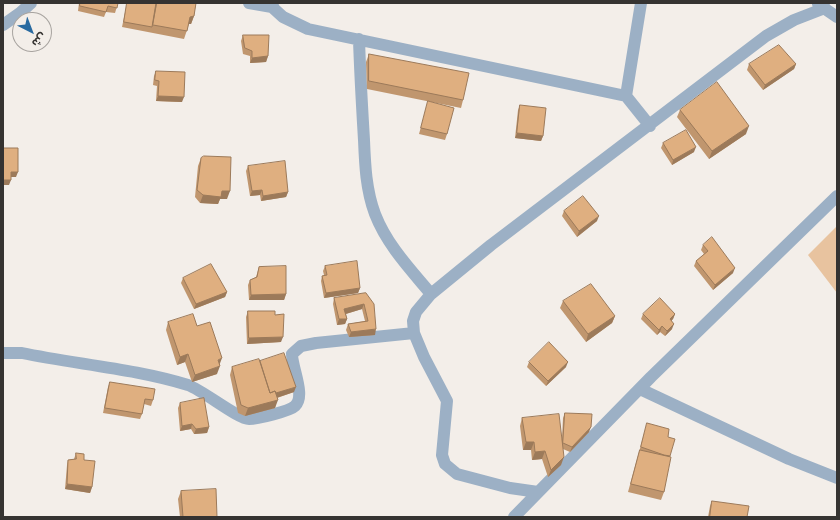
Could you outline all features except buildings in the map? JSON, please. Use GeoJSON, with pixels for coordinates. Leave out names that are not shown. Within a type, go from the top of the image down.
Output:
{"type":"FeatureCollection","features":[{"type":"Feature","properties":{"kind":"street"},"geometry":{"type":"LineString","coordinates":[[3,25],[31,3]]}},
{"type":"Feature","properties":{"kind":"street"},"geometry":{"type":"LineString","coordinates":[[249,3],[272,5],[283,17],[308,28],[626,96],[650,126]]}},
{"type":"Feature","properties":{"kind":"street"},"geometry":{"type":"LineString","coordinates":[[626,96],[641,3]]}},
{"type":"Feature","properties":{"kind":"street"},"geometry":{"type":"LineString","coordinates":[[538,492],[510,488],[457,474],[445,464],[442,455],[447,401],[424,357],[414,333],[413,321],[416,312],[430,294],[491,244],[650,126],[780,26],[808,13],[829,10]]}},
{"type":"Feature","properties":{"kind":"street"},"geometry":{"type":"LineString","coordinates":[[359,39],[364,155],[369,197],[375,215],[386,237],[398,255],[430,294]]}},
{"type":"Feature","properties":{"kind":"street"},"geometry":{"type":"LineString","coordinates":[[514,517],[640,389],[837,196]]}},
{"type":"Feature","properties":{"kind":"street"},"geometry":{"type":"LineString","coordinates":[[3,354],[22,353],[172,381],[199,390],[239,416],[248,419],[289,410],[298,403],[300,393],[292,354],[301,346],[316,343],[414,333]]}},
{"type":"Feature","properties":{"kind":"street"},"geometry":{"type":"LineString","coordinates":[[640,389],[789,459],[837,478]]}},
{"type":"Feature","properties":{"kind":"shaded area"},"geometry":{"type":"Polygon","coordinates":[[[837,226],[837,293],[808,255],[837,226]]]}}]}
